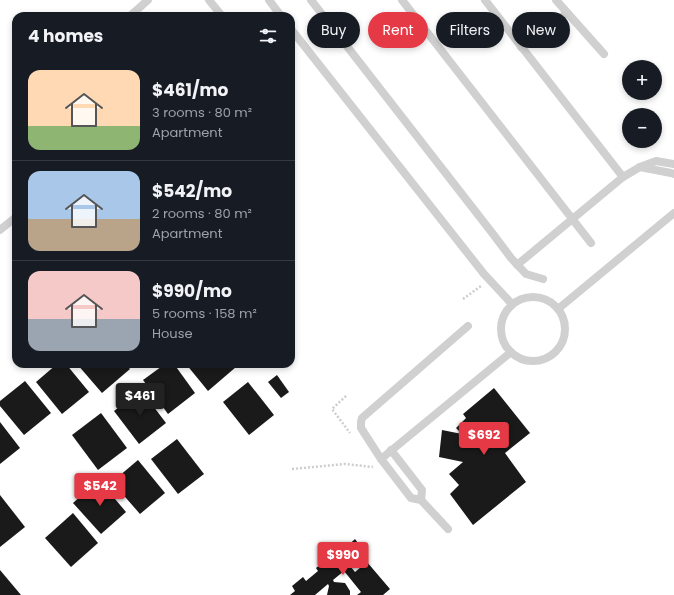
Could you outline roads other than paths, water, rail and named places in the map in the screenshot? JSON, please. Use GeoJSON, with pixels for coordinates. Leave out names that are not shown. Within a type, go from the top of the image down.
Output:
{"type":"FeatureCollection","features":[{"type":"Feature","properties":{"kind":"lane"},"geometry":{"type":"LineString","coordinates":[[134,12],[148,0]]}},
{"type":"Feature","properties":{"kind":"lane"},"geometry":{"type":"LineString","coordinates":[[209,0],[219,12]]}},
{"type":"Feature","properties":{"kind":"lane"},"geometry":{"type":"LineString","coordinates":[[268,0],[278,12]]}},
{"type":"Feature","properties":{"kind":"lane"},"geometry":{"type":"LineString","coordinates":[[311,0],[511,258],[526,274],[543,279]]}},
{"type":"Feature","properties":{"kind":"lane"},"geometry":{"type":"LineString","coordinates":[[402,0],[591,243]]}},
{"type":"Feature","properties":{"kind":"lane"},"geometry":{"type":"LineString","coordinates":[[484,0],[512,36]]}},
{"type":"Feature","properties":{"kind":"lane"},"geometry":{"type":"LineString","coordinates":[[556,0],[566,12]]}},
{"type":"Feature","properties":{"kind":"lane"},"geometry":{"type":"LineString","coordinates":[[570,16],[604,54]]}},
{"type":"Feature","properties":{"kind":"lane"},"geometry":{"type":"LineString","coordinates":[[295,34],[484,274],[512,304]]}},
{"type":"Feature","properties":{"kind":"lane"},"geometry":{"type":"LineString","coordinates":[[522,48],[624,177]]}},
{"type":"Feature","properties":{"kind":"lane"},"geometry":{"type":"LineString","coordinates":[[517,265],[624,177],[640,167],[656,161],[674,164]]}},
{"type":"Feature","properties":{"kind":"lane"},"geometry":{"type":"LineString","coordinates":[[640,167],[674,174]]}},
{"type":"Feature","properties":{"kind":"lane"},"geometry":{"type":"LineString","coordinates":[[558,309],[674,213]]}},
{"type":"Feature","properties":{"kind":"lane"},"geometry":{"type":"LineString","coordinates":[[0,230],[12,220]]}},
{"type":"Feature","properties":{"kind":"lane"},"geometry":{"type":"LineString","coordinates":[[533,296],[547,300],[558,309],[562,316],[565,332],[563,340],[559,346],[548,357],[540,360],[524,360],[511,352],[503,341],[501,328],[504,314],[512,304],[526,297],[533,296]]}},
{"type":"Feature","properties":{"kind":"lane"},"geometry":{"type":"LineString","coordinates":[[448,529],[421,500],[411,498],[381,459],[361,428],[361,422],[362,418],[468,326]]}},
{"type":"Feature","properties":{"kind":"lane"},"geometry":{"type":"LineString","coordinates":[[381,459],[511,352]]}},
{"type":"Feature","properties":{"kind":"lane"},"geometry":{"type":"LineString","coordinates":[[391,450],[422,490],[421,500]]}}]}
